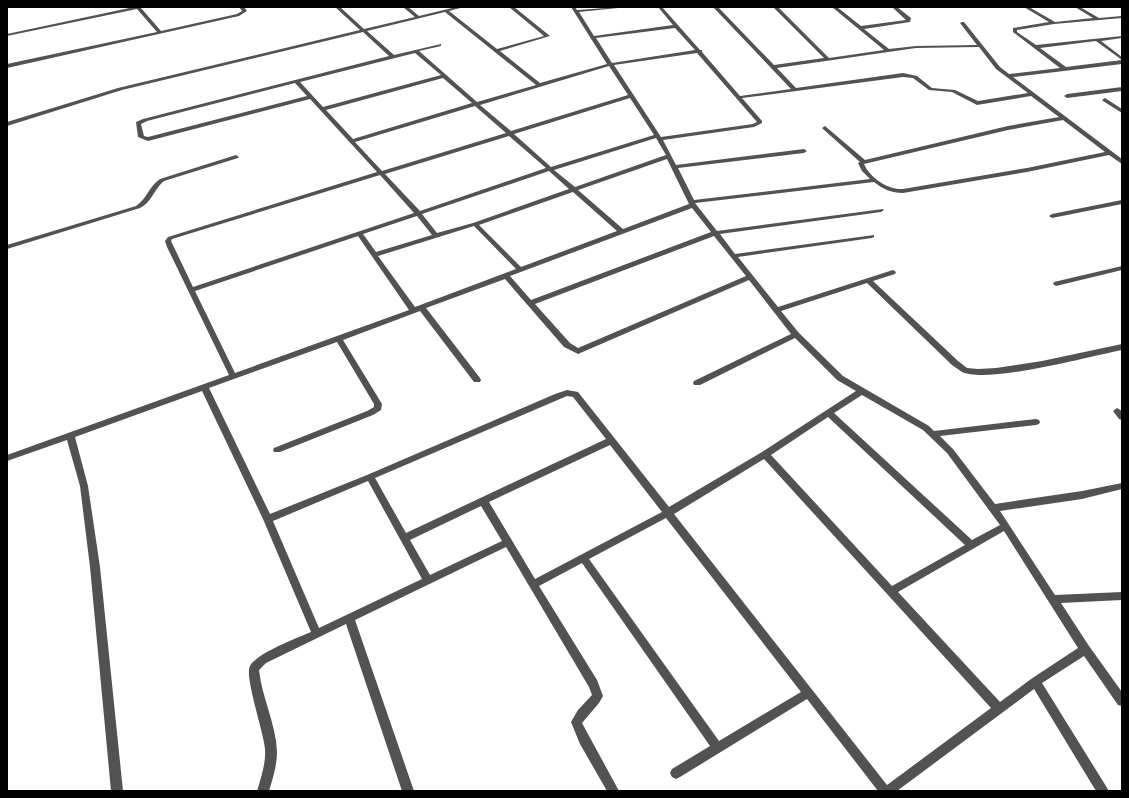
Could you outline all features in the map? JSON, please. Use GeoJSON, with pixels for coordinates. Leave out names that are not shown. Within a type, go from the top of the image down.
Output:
{"type":"FeatureCollection","features":[{"type":"Feature","properties":{"kind":"street"},"geometry":{"type":"LineString","coordinates":[[7,35],[140,7],[160,32]]}},
{"type":"Feature","properties":{"kind":"street"},"geometry":{"type":"LineString","coordinates":[[7,66],[239,15],[245,11],[242,7]]}},
{"type":"Feature","properties":{"kind":"street"},"geometry":{"type":"LineString","coordinates":[[338,7],[393,57]]}},
{"type":"Feature","properties":{"kind":"street"},"geometry":{"type":"LineString","coordinates":[[405,7],[418,18]]}},
{"type":"Feature","properties":{"kind":"street"},"geometry":{"type":"LineString","coordinates":[[7,124],[120,89],[462,7]]}},
{"type":"Feature","properties":{"kind":"street"},"geometry":{"type":"LineString","coordinates":[[496,51],[548,36],[511,7]]}},
{"type":"Feature","properties":{"kind":"street"},"geometry":{"type":"LineString","coordinates":[[574,9],[618,7]]}},
{"type":"Feature","properties":{"kind":"street"},"geometry":{"type":"LineString","coordinates":[[191,290],[550,169],[658,138],[754,125],[760,122],[741,98],[660,7]]}},
{"type":"Feature","properties":{"kind":"street"},"geometry":{"type":"LineString","coordinates":[[715,7],[794,90]]}},
{"type":"Feature","properties":{"kind":"street"},"geometry":{"type":"LineString","coordinates":[[775,7],[827,59]]}},
{"type":"Feature","properties":{"kind":"street"},"geometry":{"type":"LineString","coordinates":[[834,7],[887,50]]}},
{"type":"Feature","properties":{"kind":"street"},"geometry":{"type":"LineString","coordinates":[[859,28],[908,21],[909,19],[894,7]]}},
{"type":"Feature","properties":{"kind":"street"},"geometry":{"type":"LineString","coordinates":[[1026,7],[1054,23]]}},
{"type":"Feature","properties":{"kind":"street"},"geometry":{"type":"LineString","coordinates":[[1076,7],[1099,19]]}},
{"type":"Feature","properties":{"kind":"street"},"geometry":{"type":"LineString","coordinates":[[574,9],[612,64],[669,156],[692,203],[715,233],[796,335],[840,378],[926,428],[950,451],[1006,526],[1085,649],[1122,701]]}},
{"type":"Feature","properties":{"kind":"street"},"geometry":{"type":"LineString","coordinates":[[446,11],[539,85]]}},
{"type":"Feature","properties":{"kind":"street"},"geometry":{"type":"LineString","coordinates":[[1065,69],[1015,32],[1015,29],[1054,23],[1122,17]]}},
{"type":"Feature","properties":{"kind":"street"},"geometry":{"type":"LineString","coordinates":[[962,23],[990,60],[1007,76],[1122,162]]}},
{"type":"Feature","properties":{"kind":"street"},"geometry":{"type":"LineString","coordinates":[[594,37],[677,26]]}},
{"type":"Feature","properties":{"kind":"street"},"geometry":{"type":"LineString","coordinates":[[1035,47],[1122,37]]}},
{"type":"Feature","properties":{"kind":"street"},"geometry":{"type":"LineString","coordinates":[[1097,40],[1122,60]]}},
{"type":"Feature","properties":{"kind":"street"},"geometry":{"type":"LineString","coordinates":[[311,97],[148,139],[141,137],[137,126],[138,123],[145,120],[439,45]]}},
{"type":"Feature","properties":{"kind":"street"},"geometry":{"type":"LineString","coordinates":[[773,67],[916,47],[980,46]]}},
{"type":"Feature","properties":{"kind":"street"},"geometry":{"type":"LineString","coordinates":[[416,51],[622,232]]}},
{"type":"Feature","properties":{"kind":"street"},"geometry":{"type":"LineString","coordinates":[[351,141],[612,64],[700,51]]}},
{"type":"Feature","properties":{"kind":"street"},"geometry":{"type":"LineString","coordinates":[[1007,76],[1122,60]]}},
{"type":"Feature","properties":{"kind":"street"},"geometry":{"type":"LineString","coordinates":[[741,98],[903,75],[916,78],[931,90],[953,91],[977,103],[1031,94]]}},
{"type":"Feature","properties":{"kind":"street"},"geometry":{"type":"LineString","coordinates":[[322,110],[444,76]]}},
{"type":"Feature","properties":{"kind":"street"},"geometry":{"type":"LineString","coordinates":[[297,82],[418,213],[436,236]]}},
{"type":"Feature","properties":{"kind":"street"},"geometry":{"type":"LineString","coordinates":[[1067,96],[1122,89]]}},
{"type":"Feature","properties":{"kind":"street"},"geometry":{"type":"LineString","coordinates":[[233,376],[170,247],[168,241],[170,238],[632,96]]}},
{"type":"Feature","properties":{"kind":"street"},"geometry":{"type":"LineString","coordinates":[[1105,100],[1122,111]]}},
{"type":"Feature","properties":{"kind":"street"},"geometry":{"type":"LineString","coordinates":[[864,162],[1008,128],[1063,118]]}},
{"type":"Feature","properties":{"kind":"street"},"geometry":{"type":"LineString","coordinates":[[825,128],[864,162]]}},
{"type":"Feature","properties":{"kind":"street"},"geometry":{"type":"LineString","coordinates":[[674,167],[804,151]]}},
{"type":"Feature","properties":{"kind":"street"},"geometry":{"type":"LineString","coordinates":[[864,162],[862,163],[862,166],[882,187],[891,190],[903,191],[1027,170],[1109,153]]}},
{"type":"Feature","properties":{"kind":"street"},"geometry":{"type":"LineString","coordinates":[[7,247],[138,207],[147,201],[152,187],[162,180],[236,156]]}},
{"type":"Feature","properties":{"kind":"street"},"geometry":{"type":"LineString","coordinates":[[374,255],[475,224],[669,156]]}},
{"type":"Feature","properties":{"kind":"street"},"geometry":{"type":"LineString","coordinates":[[7,458],[506,276],[622,232],[692,203],[876,180]]}},
{"type":"Feature","properties":{"kind":"street"},"geometry":{"type":"LineString","coordinates":[[1052,216],[1122,202]]}},
{"type":"Feature","properties":{"kind":"street"},"geometry":{"type":"LineString","coordinates":[[531,303],[715,233],[881,210]]}},
{"type":"Feature","properties":{"kind":"street"},"geometry":{"type":"LineString","coordinates":[[475,224],[520,270]]}},
{"type":"Feature","properties":{"kind":"street"},"geometry":{"type":"LineString","coordinates":[[359,233],[413,310]]}},
{"type":"Feature","properties":{"kind":"street"},"geometry":{"type":"LineString","coordinates":[[734,256],[872,236]]}},
{"type":"Feature","properties":{"kind":"street"},"geometry":{"type":"LineString","coordinates":[[1056,284],[1122,268]]}},
{"type":"Feature","properties":{"kind":"street"},"geometry":{"type":"LineString","coordinates":[[776,310],[894,272]]}},
{"type":"Feature","properties":{"kind":"street"},"geometry":{"type":"LineString","coordinates":[[506,276],[567,345],[578,351],[750,276]]}},
{"type":"Feature","properties":{"kind":"street"},"geometry":{"type":"LineString","coordinates":[[868,280],[964,370],[990,371],[1021,367],[1122,347]]}},
{"type":"Feature","properties":{"kind":"street"},"geometry":{"type":"LineString","coordinates":[[421,307],[477,380]]}},
{"type":"Feature","properties":{"kind":"street"},"geometry":{"type":"LineString","coordinates":[[697,383],[796,335]]}},
{"type":"Feature","properties":{"kind":"street"},"geometry":{"type":"LineString","coordinates":[[277,450],[370,413],[378,408],[378,404],[338,338]]}},
{"type":"Feature","properties":{"kind":"street"},"geometry":{"type":"LineString","coordinates":[[204,387],[268,519],[316,632]]}},
{"type":"Feature","properties":{"kind":"street"},"geometry":{"type":"LineString","coordinates":[[534,584],[667,514],[862,392]]}},
{"type":"Feature","properties":{"kind":"street"},"geometry":{"type":"LineString","coordinates":[[268,519],[567,393],[575,394],[612,440],[667,514],[885,791]]}},
{"type":"Feature","properties":{"kind":"street"},"geometry":{"type":"LineString","coordinates":[[829,413],[971,545]]}},
{"type":"Feature","properties":{"kind":"street"},"geometry":{"type":"LineString","coordinates":[[933,434],[1036,422]]}},
{"type":"Feature","properties":{"kind":"street"},"geometry":{"type":"LineString","coordinates":[[70,435],[84,486],[95,567],[117,791]]}},
{"type":"Feature","properties":{"kind":"street"},"geometry":{"type":"LineString","coordinates":[[405,538],[612,440]]}},
{"type":"Feature","properties":{"kind":"street"},"geometry":{"type":"LineString","coordinates":[[765,454],[999,708]]}},
{"type":"Feature","properties":{"kind":"street"},"geometry":{"type":"LineString","coordinates":[[370,477],[428,580]]}},
{"type":"Feature","properties":{"kind":"street"},"geometry":{"type":"LineString","coordinates":[[993,508],[1082,495],[1122,486]]}},
{"type":"Feature","properties":{"kind":"street"},"geometry":{"type":"LineString","coordinates":[[483,501],[593,684],[598,696],[594,703],[582,711],[576,722],[582,736],[613,791]]}},
{"type":"Feature","properties":{"kind":"street"},"geometry":{"type":"LineString","coordinates":[[891,591],[1006,526]]}},
{"type":"Feature","properties":{"kind":"street"},"geometry":{"type":"LineString","coordinates":[[263,791],[268,775],[271,752],[270,740],[256,693],[254,668],[271,654],[508,542]]}},
{"type":"Feature","properties":{"kind":"street"},"geometry":{"type":"LineString","coordinates":[[584,559],[717,747]]}},
{"type":"Feature","properties":{"kind":"street"},"geometry":{"type":"LineString","coordinates":[[1052,599],[1122,596]]}},
{"type":"Feature","properties":{"kind":"street"},"geometry":{"type":"LineString","coordinates":[[349,618],[408,791]]}},
{"type":"Feature","properties":{"kind":"street"},"geometry":{"type":"LineString","coordinates":[[888,791],[1035,682],[1085,649]]}},
{"type":"Feature","properties":{"kind":"street"},"geometry":{"type":"LineString","coordinates":[[1035,682],[1103,791]]}},
{"type":"Feature","properties":{"kind":"street"},"geometry":{"type":"LineString","coordinates":[[676,773],[808,693]]}}]}
